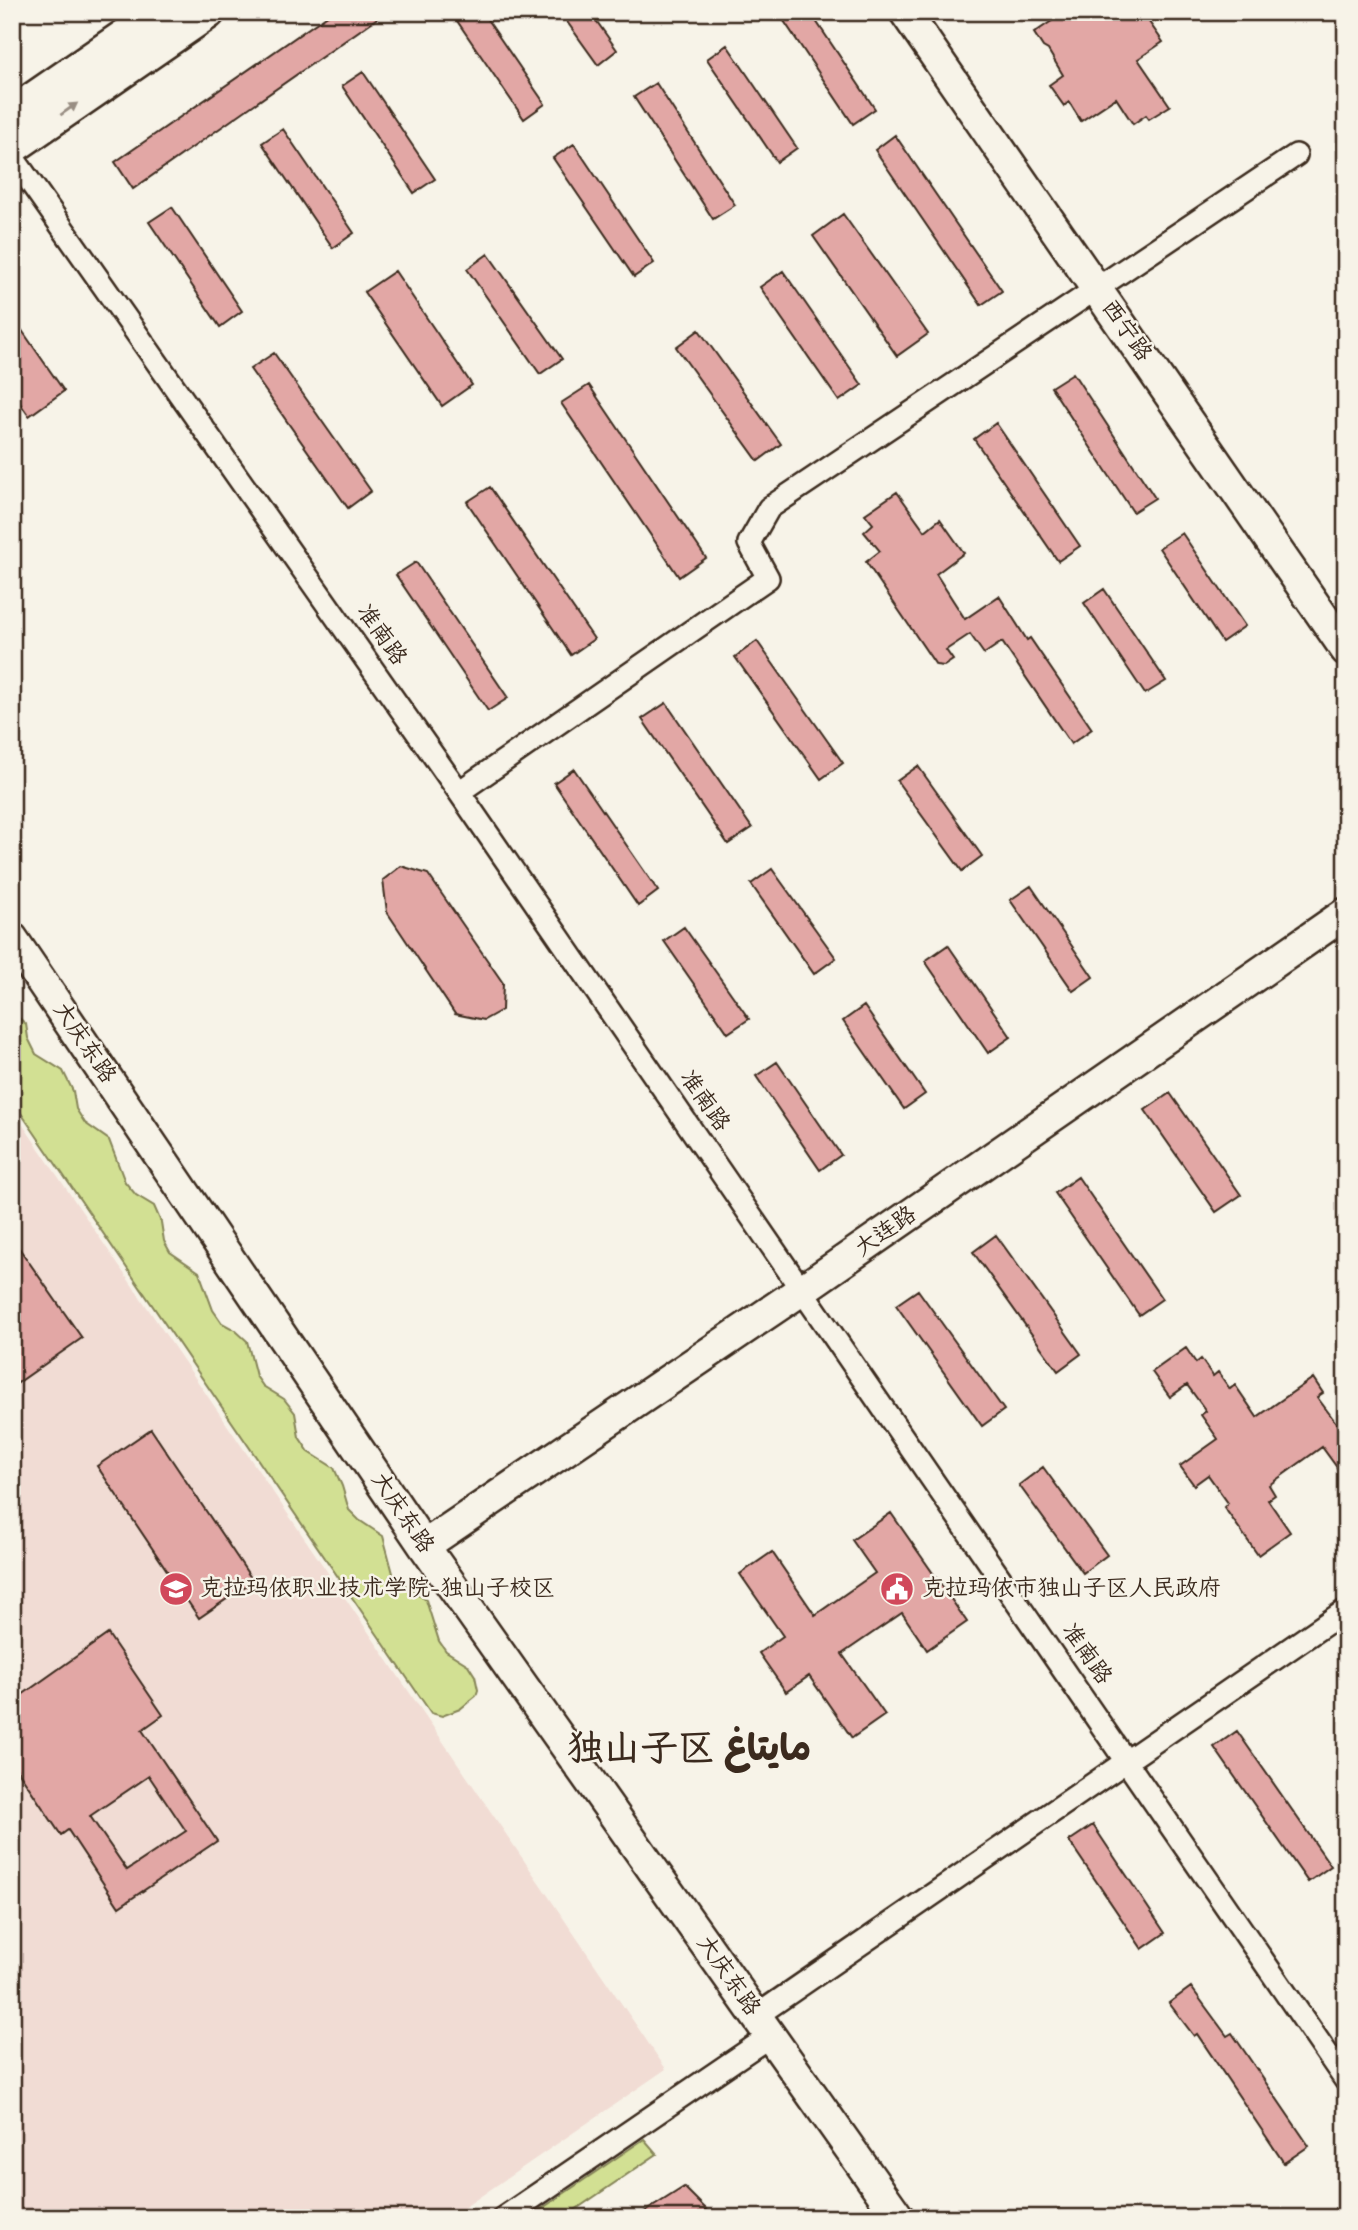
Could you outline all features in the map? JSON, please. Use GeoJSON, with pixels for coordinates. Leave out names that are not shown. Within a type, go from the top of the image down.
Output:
{"type":"FeatureCollection","features":[{"type":"Feature","properties":{"kind":"main road"},"geometry":{"type":"LineString","coordinates":[[12,114],[160,12]]}},
{"type":"Feature","properties":{"kind":"main road"},"geometry":{"type":"LineString","coordinates":[[12,147],[208,12]]}},
{"type":"Feature","properties":{"kind":"street","name":"西宁路"},"geometry":{"type":"LineString","coordinates":[[905,12],[1346,650]]}},
{"type":"Feature","properties":{"kind":"street"},"geometry":{"type":"LineString","coordinates":[[460,792],[768,578],[749,543],[769,508],[1296,155]]}},
{"type":"Feature","properties":{"kind":"street","name":"准南路"},"geometry":{"type":"LineString","coordinates":[[12,156],[460,792],[1346,2081]]}},
{"type":"Feature","properties":{"kind":"street","name":"大连路"},"geometry":{"type":"LineString","coordinates":[[425,1546],[803,1289],[1346,913]]}},
{"type":"Feature","properties":{"kind":"street","name":"大庆东路"},"geometry":{"type":"LineString","coordinates":[[12,938],[425,1546],[899,2218]]}},
{"type":"Feature","properties":{"kind":"street"},"geometry":{"type":"LineString","coordinates":[[503,2218],[1128,1762],[1346,1610]]}},
{"type":"Feature","properties":{"kind":"shaded area","name":"克拉玛依职业技术学院-独山子校区"},"geometry":{"type":"Polygon","coordinates":[[[12,1109],[666,2069],[449,2218],[12,2218],[12,1109]]]}},
{"type":"Feature","properties":{"kind":"green space"},"geometry":{"type":"Polygon","coordinates":[[[12,1012],[26,1024],[28,1038],[36,1054],[63,1071],[73,1091],[76,1109],[85,1123],[109,1140],[125,1182],[136,1195],[154,1206],[170,1252],[199,1272],[213,1310],[222,1323],[247,1341],[256,1376],[263,1386],[284,1399],[295,1413],[299,1437],[309,1452],[334,1468],[349,1510],[383,1536],[394,1577],[426,1600],[439,1641],[446,1651],[468,1665],[475,1676],[478,1690],[476,1696],[460,1709],[442,1716],[431,1713],[12,1100],[12,1012]]]}},
{"type":"Feature","properties":{"kind":"green space"},"geometry":{"type":"Polygon","coordinates":[[[644,2139],[657,2154],[563,2218],[528,2218],[644,2139]]]}},
{"type":"Feature","properties":{"kind":"building"},"geometry":{"type":"Polygon","coordinates":[[[332,12],[386,12],[133,189],[115,162],[332,12]]]}},
{"type":"Feature","properties":{"kind":"building"},"geometry":{"type":"Polygon","coordinates":[[[451,12],[482,12],[545,104],[524,119],[451,12]]]}},
{"type":"Feature","properties":{"kind":"building"},"geometry":{"type":"Polygon","coordinates":[[[560,12],[590,12],[617,50],[598,65],[560,12]]]}},
{"type":"Feature","properties":{"kind":"building"},"geometry":{"type":"Polygon","coordinates":[[[778,12],[810,12],[875,109],[853,124],[778,12]]]}},
{"type":"Feature","properties":{"kind":"building"},"geometry":{"type":"Polygon","coordinates":[[[1065,12],[1142,12],[1163,42],[1138,59],[1170,106],[1149,119],[1146,115],[1133,124],[1116,98],[1081,121],[1069,102],[1064,106],[1049,85],[1063,75],[1034,33],[1065,12]]]}},
{"type":"Feature","properties":{"kind":"building"},"geometry":{"type":"Polygon","coordinates":[[[727,45],[797,148],[777,162],[707,59],[727,45]]]}},
{"type":"Feature","properties":{"kind":"building"},"geometry":{"type":"Polygon","coordinates":[[[363,72],[435,179],[414,193],[342,86],[363,72]]]}},
{"type":"Feature","properties":{"kind":"building"},"geometry":{"type":"Polygon","coordinates":[[[656,83],[735,205],[713,219],[634,97],[656,83]]]}},
{"type":"Feature","properties":{"kind":"building"},"geometry":{"type":"Polygon","coordinates":[[[283,129],[354,233],[333,248],[262,143],[283,129]]]}},
{"type":"Feature","properties":{"kind":"building"},"geometry":{"type":"Polygon","coordinates":[[[895,135],[1002,291],[981,305],[875,150],[895,135]]]}},
{"type":"Feature","properties":{"kind":"building"},"geometry":{"type":"Polygon","coordinates":[[[574,144],[654,263],[634,277],[553,158],[574,144]]]}},
{"type":"Feature","properties":{"kind":"building"},"geometry":{"type":"Polygon","coordinates":[[[172,207],[242,311],[220,327],[149,222],[172,207]]]}},
{"type":"Feature","properties":{"kind":"building"},"geometry":{"type":"Polygon","coordinates":[[[843,214],[928,334],[897,356],[813,236],[843,214]]]}},
{"type":"Feature","properties":{"kind":"building"},"geometry":{"type":"Polygon","coordinates":[[[488,254],[562,359],[540,374],[467,269],[488,254]]]}},
{"type":"Feature","properties":{"kind":"building"},"geometry":{"type":"Polygon","coordinates":[[[395,271],[472,385],[442,406],[364,292],[395,271]]]}},
{"type":"Feature","properties":{"kind":"building"},"geometry":{"type":"Polygon","coordinates":[[[783,271],[862,385],[839,401],[760,287],[783,271]]]}},
{"type":"Feature","properties":{"kind":"building"},"geometry":{"type":"Polygon","coordinates":[[[12,316],[64,391],[29,416],[12,392],[12,316]]]}},
{"type":"Feature","properties":{"kind":"building"},"geometry":{"type":"Polygon","coordinates":[[[699,330],[781,444],[758,461],[676,347],[699,330]]]}},
{"type":"Feature","properties":{"kind":"building"},"geometry":{"type":"Polygon","coordinates":[[[274,353],[371,491],[348,508],[250,369],[274,353]]]}},
{"type":"Feature","properties":{"kind":"building"},"geometry":{"type":"Polygon","coordinates":[[[1073,373],[1155,498],[1133,512],[1051,387],[1073,373]]]}},
{"type":"Feature","properties":{"kind":"building"},"geometry":{"type":"Polygon","coordinates":[[[589,385],[706,558],[679,577],[561,403],[589,385]]]}},
{"type":"Feature","properties":{"kind":"building"},"geometry":{"type":"Polygon","coordinates":[[[996,423],[1080,546],[1058,561],[974,439],[996,423]]]}},
{"type":"Feature","properties":{"kind":"building"},"geometry":{"type":"Polygon","coordinates":[[[490,487],[594,639],[571,655],[467,502],[490,487]]]}},
{"type":"Feature","properties":{"kind":"building"},"geometry":{"type":"Polygon","coordinates":[[[897,492],[925,531],[940,519],[964,553],[936,574],[965,619],[999,596],[1027,640],[1030,638],[1092,729],[1071,744],[1002,642],[984,654],[970,634],[946,650],[953,660],[944,666],[936,665],[866,562],[880,551],[864,532],[873,524],[865,514],[897,492]]]}},
{"type":"Feature","properties":{"kind":"building"},"geometry":{"type":"Polygon","coordinates":[[[1182,533],[1245,626],[1222,642],[1159,548],[1182,533]]]}},
{"type":"Feature","properties":{"kind":"building"},"geometry":{"type":"Polygon","coordinates":[[[416,562],[508,698],[488,711],[396,575],[416,562]]]}},
{"type":"Feature","properties":{"kind":"building"},"geometry":{"type":"Polygon","coordinates":[[[1104,589],[1166,681],[1145,694],[1084,603],[1104,589]]]}},
{"type":"Feature","properties":{"kind":"building"},"geometry":{"type":"Polygon","coordinates":[[[757,641],[843,763],[821,779],[735,657],[757,641]]]}},
{"type":"Feature","properties":{"kind":"building"},"geometry":{"type":"Polygon","coordinates":[[[666,703],[752,828],[728,844],[642,719],[666,703]]]}},
{"type":"Feature","properties":{"kind":"building"},"geometry":{"type":"Polygon","coordinates":[[[918,766],[982,856],[962,871],[897,781],[918,766]]]}},
{"type":"Feature","properties":{"kind":"building"},"geometry":{"type":"Polygon","coordinates":[[[574,769],[658,891],[638,906],[554,783],[574,769]]]}},
{"type":"Feature","properties":{"kind":"building"},"geometry":{"type":"Polygon","coordinates":[[[401,866],[428,874],[503,983],[502,1010],[484,1020],[455,1014],[387,912],[383,880],[401,866]]]}},
{"type":"Feature","properties":{"kind":"building"},"geometry":{"type":"Polygon","coordinates":[[[772,869],[836,958],[814,974],[751,884],[772,869]]]}},
{"type":"Feature","properties":{"kind":"building"},"geometry":{"type":"Polygon","coordinates":[[[1031,886],[1093,977],[1073,991],[1010,900],[1031,886]]]}},
{"type":"Feature","properties":{"kind":"building"},"geometry":{"type":"Polygon","coordinates":[[[684,927],[749,1019],[728,1033],[664,941],[684,927]]]}},
{"type":"Feature","properties":{"kind":"building"},"geometry":{"type":"Polygon","coordinates":[[[948,945],[1011,1037],[988,1053],[925,961],[948,945]]]}},
{"type":"Feature","properties":{"kind":"building"},"geometry":{"type":"Polygon","coordinates":[[[864,1006],[925,1094],[904,1109],[843,1021],[864,1006]]]}},
{"type":"Feature","properties":{"kind":"building"},"geometry":{"type":"Polygon","coordinates":[[[777,1062],[841,1155],[820,1170],[756,1076],[777,1062]]]}},
{"type":"Feature","properties":{"kind":"building"},"geometry":{"type":"Polygon","coordinates":[[[1170,1093],[1241,1195],[1216,1212],[1145,1110],[1170,1093]]]}},
{"type":"Feature","properties":{"kind":"building"},"geometry":{"type":"Polygon","coordinates":[[[1078,1177],[1162,1299],[1139,1315],[1055,1193],[1078,1177]]]}},
{"type":"Feature","properties":{"kind":"building"},"geometry":{"type":"Polygon","coordinates":[[[996,1235],[1081,1354],[1058,1371],[973,1252],[996,1235]]]}},
{"type":"Feature","properties":{"kind":"building"},"geometry":{"type":"Polygon","coordinates":[[[12,1238],[82,1338],[12,1387],[12,1238]]]}},
{"type":"Feature","properties":{"kind":"building"},"geometry":{"type":"Polygon","coordinates":[[[918,1290],[1004,1410],[982,1426],[896,1305],[918,1290]]]}},
{"type":"Feature","properties":{"kind":"building"},"geometry":{"type":"Polygon","coordinates":[[[1186,1348],[1196,1363],[1201,1359],[1213,1376],[1218,1372],[1230,1389],[1235,1385],[1257,1417],[1313,1378],[1323,1393],[1317,1397],[1346,1436],[1346,1480],[1322,1447],[1269,1485],[1275,1495],[1268,1500],[1290,1532],[1258,1555],[1224,1507],[1228,1503],[1208,1475],[1194,1485],[1180,1466],[1218,1439],[1201,1415],[1206,1411],[1187,1385],[1170,1397],[1152,1372],[1186,1348]]]}},
{"type":"Feature","properties":{"kind":"building"},"geometry":{"type":"Polygon","coordinates":[[[151,1429],[253,1581],[199,1618],[97,1466],[151,1429]]]}},
{"type":"Feature","properties":{"kind":"building"},"geometry":{"type":"Polygon","coordinates":[[[1043,1467],[1107,1555],[1083,1573],[1019,1485],[1043,1467]]]}},
{"type":"Feature","properties":{"kind":"building"},"geometry":{"type":"Polygon","coordinates":[[[891,1513],[967,1622],[927,1650],[902,1613],[842,1654],[885,1715],[852,1738],[809,1676],[786,1692],[759,1653],[783,1636],[740,1574],[772,1552],[815,1615],[875,1573],[852,1540],[891,1513]]]}},
{"type":"Feature","properties":{"kind":"building"},"geometry":{"type":"Polygon","coordinates":[[[108,1634],[163,1715],[142,1730],[217,1841],[119,1907],[68,1830],[61,1835],[12,1762],[12,1702],[108,1634]],[[149,1776],[90,1816],[127,1870],[186,1831],[149,1776]]]}},
{"type":"Feature","properties":{"kind":"building"},"geometry":{"type":"Polygon","coordinates":[[[1237,1731],[1331,1866],[1308,1882],[1214,1747],[1237,1731]]]}},
{"type":"Feature","properties":{"kind":"building"},"geometry":{"type":"Polygon","coordinates":[[[1093,1825],[1165,1933],[1142,1949],[1069,1841],[1093,1825]]]}},
{"type":"Feature","properties":{"kind":"building"},"geometry":{"type":"Polygon","coordinates":[[[1191,1987],[1227,2036],[1232,2033],[1309,2146],[1284,2163],[1197,2034],[1194,2036],[1169,2003],[1191,1987]]]}},
{"type":"Feature","properties":{"kind":"building"},"geometry":{"type":"Polygon","coordinates":[[[684,2187],[715,2218],[635,2218],[684,2187]]]}},
{"type":"Feature","properties":{"kind":"place","name":"克拉玛依职业技术学院-独山子校区"},"geometry":{"type":"Point","coordinates":[176,1589]}},
{"type":"Feature","properties":{"kind":"place","name":"克拉玛依市独山子区人民政府"},"geometry":{"type":"Point","coordinates":[897,1589]}},
{"type":"Feature","properties":{"kind":"district","name":"独山子区 مايتاغ"},"geometry":{"type":"Point","coordinates":[689,1750]}}]}
